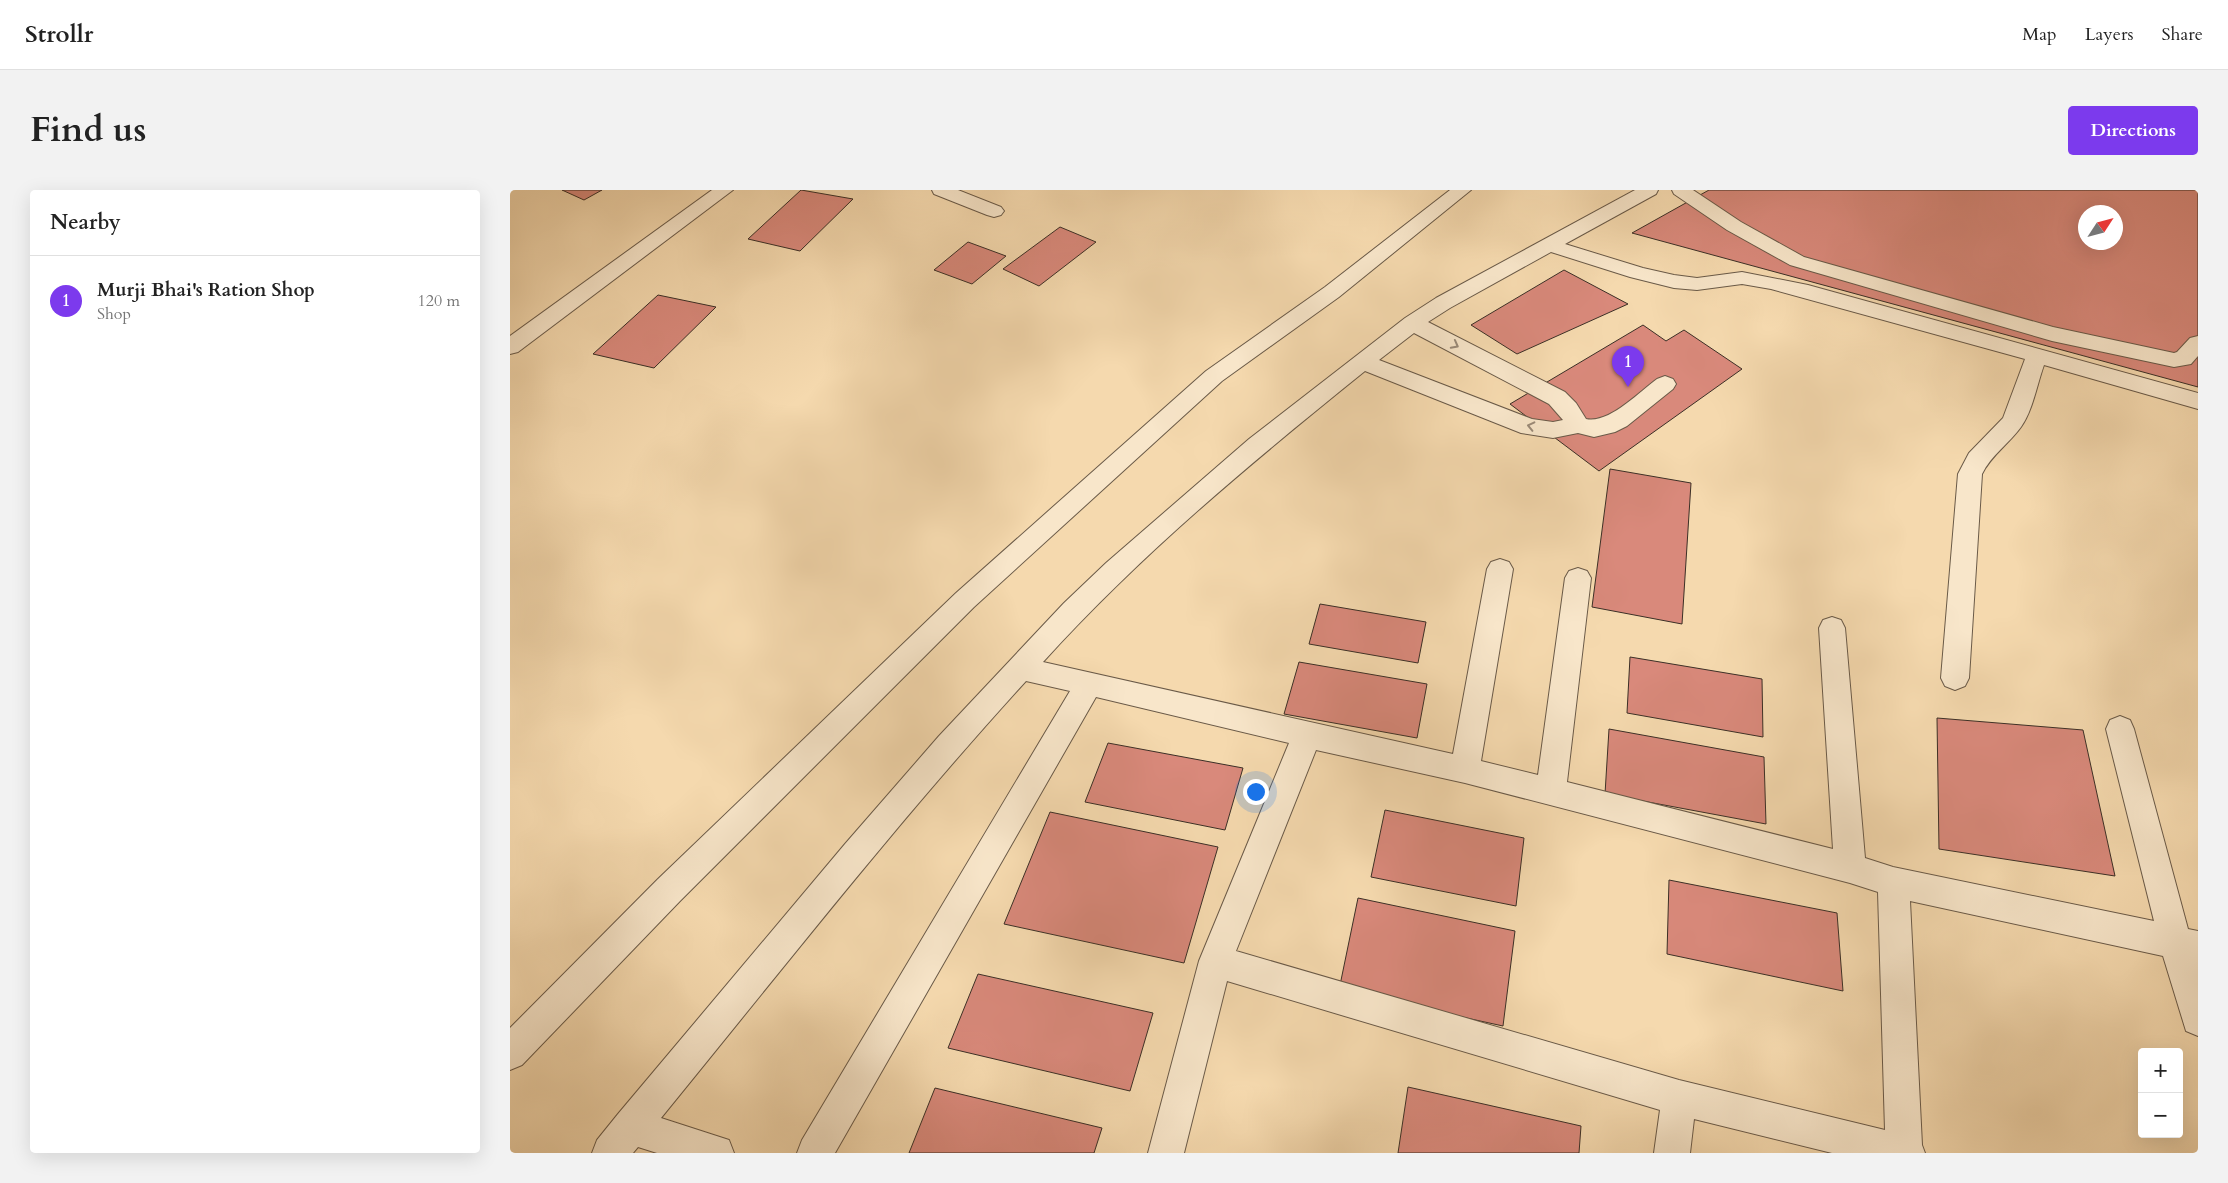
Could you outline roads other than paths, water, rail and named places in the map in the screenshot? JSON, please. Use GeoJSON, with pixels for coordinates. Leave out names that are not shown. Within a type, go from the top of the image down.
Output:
{"type":"FeatureCollection","features":[{"type":"Feature","properties":{"kind":"street"},"geometry":{"type":"LineString","coordinates":[[510,347],[724,190]]}},
{"type":"Feature","properties":{"kind":"street"},"geometry":{"type":"LineString","coordinates":[[941,190],[994,211]]}},
{"type":"Feature","properties":{"kind":"street"},"geometry":{"type":"LineString","coordinates":[[510,1053],[669,890],[965,600],[1214,376],[1332,292],[1462,190]]}},
{"type":"Feature","properties":{"kind":"street"},"geometry":{"type":"LineString","coordinates":[[620,1140],[862,847],[949,745],[1073,611],[1115,570],[1257,445],[1412,322],[1443,303],[1649,190]]}},
{"type":"Feature","properties":{"kind":"street"},"geometry":{"type":"LineString","coordinates":[[1681,190],[1734,226],[1797,261],[2052,334],[2174,360],[2183,359],[2198,342]]}},
{"type":"Feature","properties":{"kind":"street"},"geometry":{"type":"LineString","coordinates":[[1548,246],[1647,275],[1678,282],[1695,284],[1734,278],[1754,279],[1808,291],[2198,401]]}},
{"type":"Feature","properties":{"kind":"street"},"geometry":{"type":"LineString","coordinates":[[1412,322],[1557,398],[1568,409],[1578,425]]}},
{"type":"Feature","properties":{"kind":"street"},"geometry":{"type":"LineString","coordinates":[[1955,678],[1970,474],[1976,459],[2013,421],[2037,355]]}},
{"type":"Feature","properties":{"kind":"street"},"geometry":{"type":"LineString","coordinates":[[1362,362],[1529,427],[1553,430],[1578,425],[1594,429],[1607,426],[1619,420],[1665,384]]}},
{"type":"Feature","properties":{"kind":"street"},"geometry":{"type":"LineString","coordinates":[[1465,770],[1500,569]]}},
{"type":"Feature","properties":{"kind":"street"},"geometry":{"type":"LineString","coordinates":[[1552,792],[1578,578]]}},
{"type":"Feature","properties":{"kind":"street"},"geometry":{"type":"LineString","coordinates":[[1832,628],[1850,868]]}},
{"type":"Feature","properties":{"kind":"street"},"geometry":{"type":"LineString","coordinates":[[1021,668],[1465,770],[1850,868],[1893,882],[2186,944]]}},
{"type":"Feature","properties":{"kind":"street"},"geometry":{"type":"LineString","coordinates":[[815,1153],[1089,684]]}},
{"type":"Feature","properties":{"kind":"street"},"geometry":{"type":"LineString","coordinates":[[2120,729],[2186,944],[2198,1020]]}},
{"type":"Feature","properties":{"kind":"street"},"geometry":{"type":"LineString","coordinates":[[1166,1153],[1216,961],[1308,735]]}},
{"type":"Feature","properties":{"kind":"street"},"geometry":{"type":"LineString","coordinates":[[1216,961],[1679,1098],[1813,1141],[1905,1153],[1893,882]]}},
{"type":"Feature","properties":{"kind":"street"},"geometry":{"type":"LineString","coordinates":[[1672,1153],[1679,1098]]}},
{"type":"Feature","properties":{"kind":"street"},"geometry":{"type":"LineString","coordinates":[[620,1140],[716,1153]]}},
{"type":"Feature","properties":{"kind":"place","name":"Murji Bhai's Ration Shop"},"geometry":{"type":"Point","coordinates":[1628,387]}}]}
